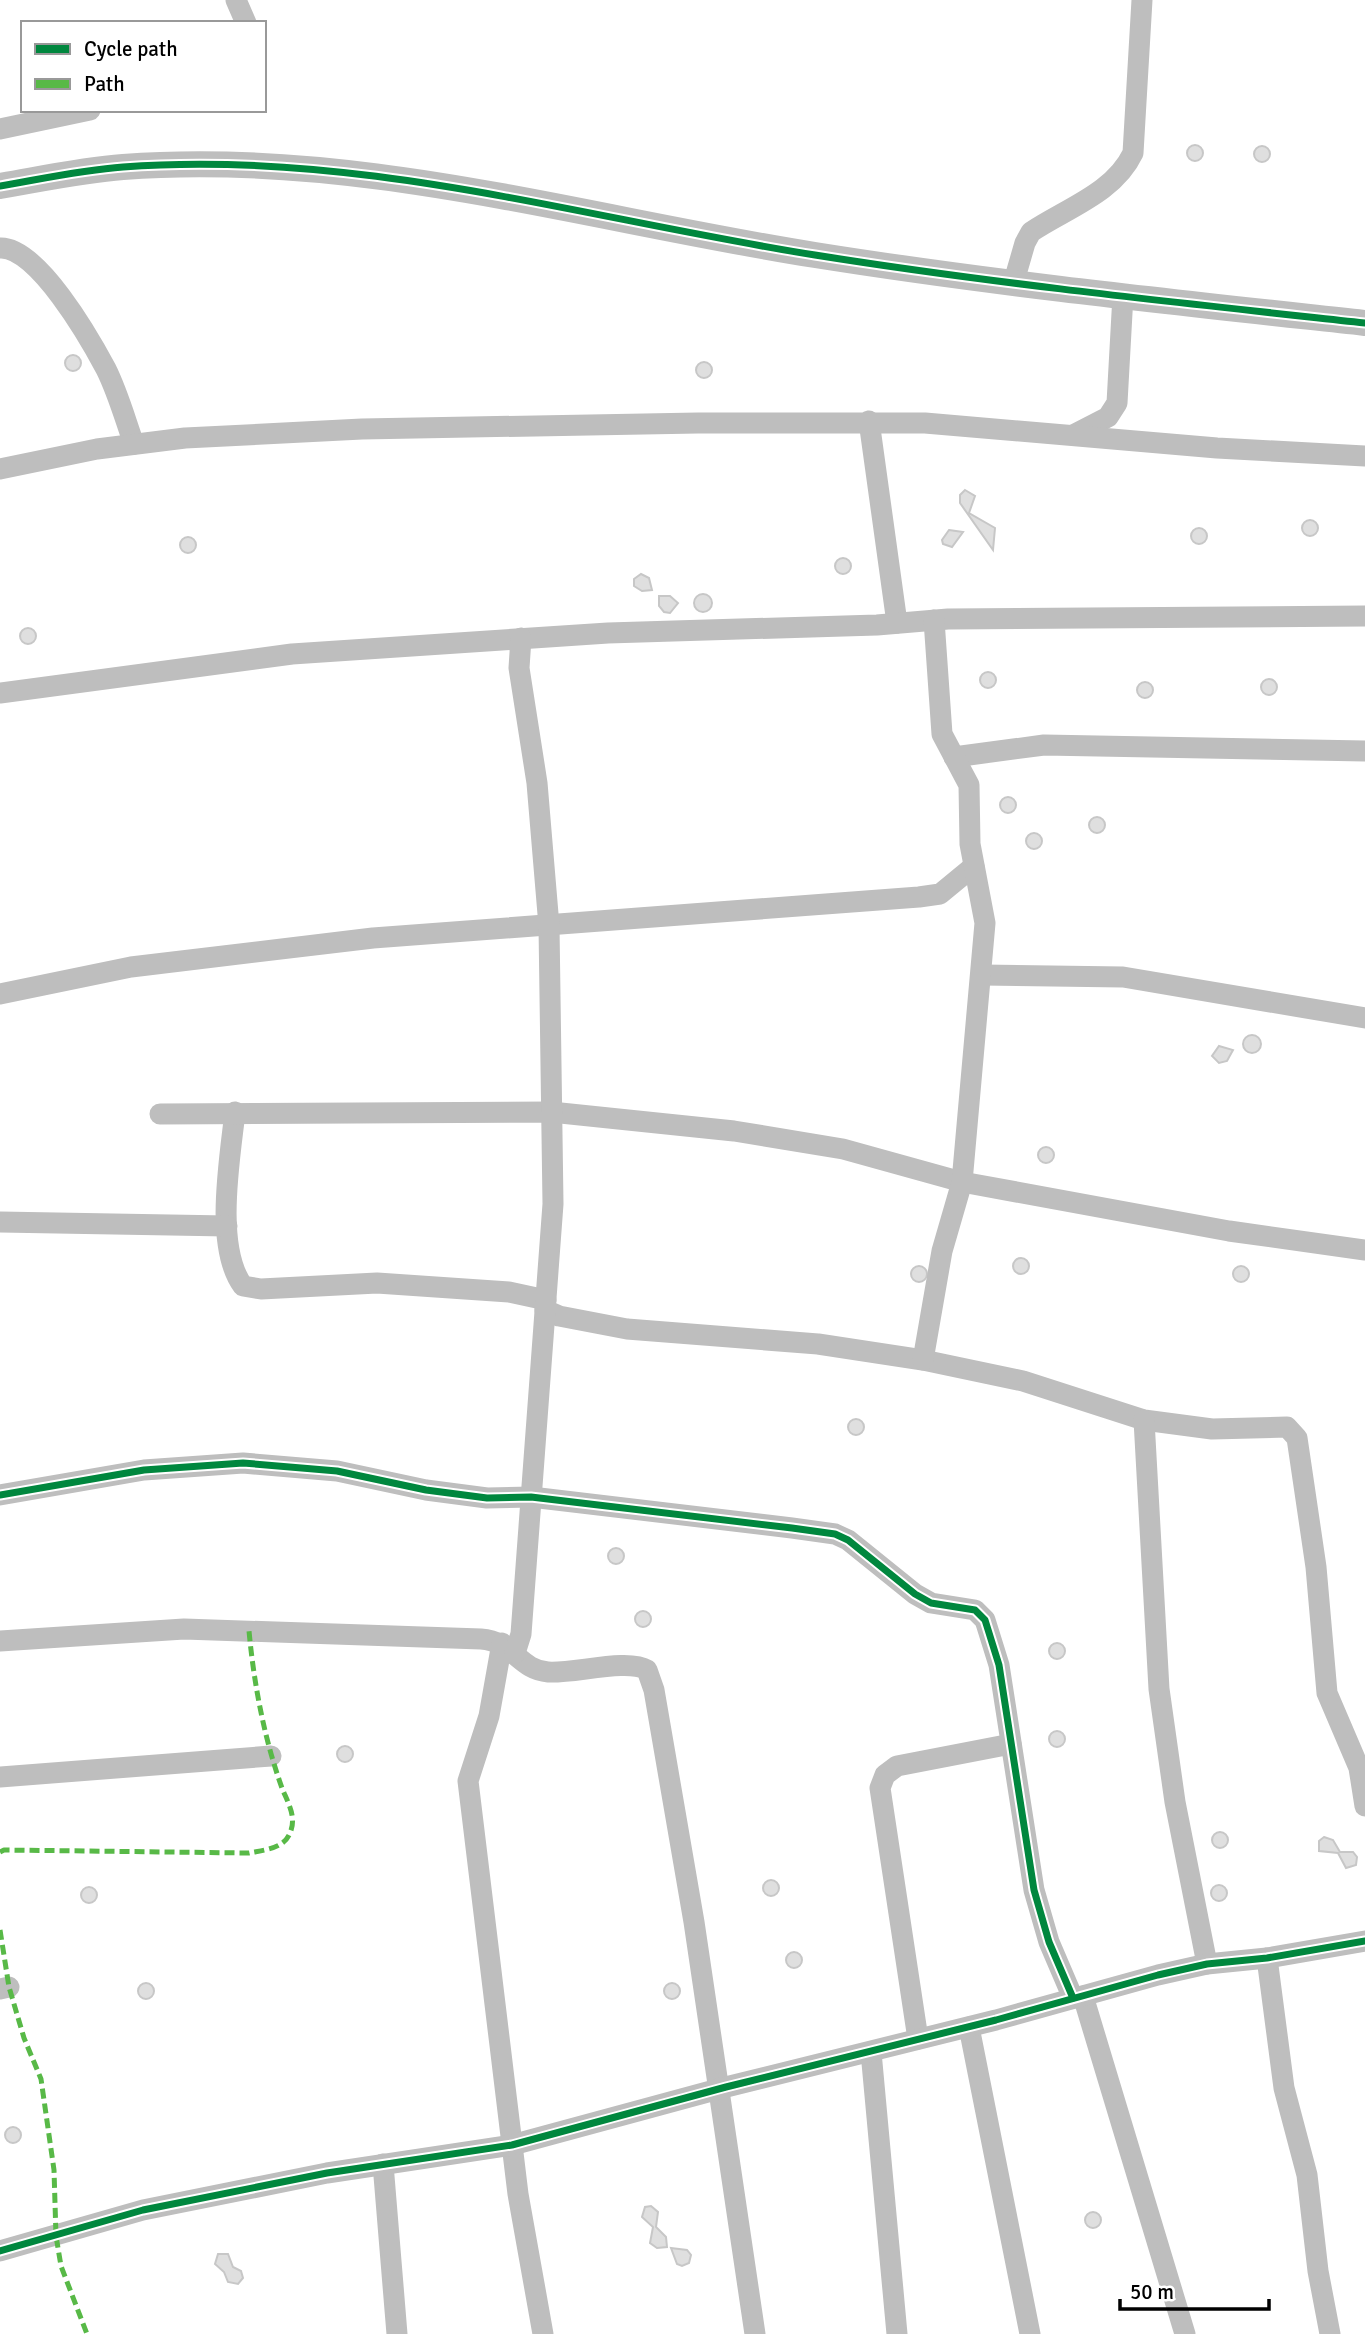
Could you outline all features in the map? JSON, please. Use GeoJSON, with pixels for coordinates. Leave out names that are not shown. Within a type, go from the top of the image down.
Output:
{"type":"FeatureCollection","features":[{"type":"Feature","properties":{"kind":"street"},"geometry":{"type":"LineString","coordinates":[[236,0],[245,21]]}},
{"type":"Feature","properties":{"kind":"street"},"geometry":{"type":"LineString","coordinates":[[1014,281],[1031,232],[1111,182],[1126,169],[1133,153],[1142,0]]}},
{"type":"Feature","properties":{"kind":"street"},"geometry":{"type":"LineString","coordinates":[[0,129],[81,112]]}},
{"type":"Feature","properties":{"kind":"street"},"geometry":{"type":"LineString","coordinates":[[0,186],[122,167],[245,166],[316,172],[411,182],[815,255],[1365,323]]}},
{"type":"Feature","properties":{"kind":"street"},"geometry":{"type":"LineString","coordinates":[[0,247],[13,249],[48,279],[105,368],[134,444]]}},
{"type":"Feature","properties":{"kind":"street"},"geometry":{"type":"LineString","coordinates":[[1073,435],[1108,417],[1118,403],[1124,295]]}},
{"type":"Feature","properties":{"kind":"street"},"geometry":{"type":"LineString","coordinates":[[869,422],[897,623]]}},
{"type":"Feature","properties":{"kind":"street"},"geometry":{"type":"LineString","coordinates":[[0,470],[134,444],[185,438],[362,429],[869,422],[992,426],[1073,435],[1365,456]]}},
{"type":"Feature","properties":{"kind":"street"},"geometry":{"type":"LineString","coordinates":[[0,693],[292,654],[522,638],[934,620],[1365,616]]}},
{"type":"Feature","properties":{"kind":"street"},"geometry":{"type":"LineString","coordinates":[[923,1360],[942,1251],[962,1182],[985,923],[983,900],[970,844],[969,785],[942,734],[934,620]]}},
{"type":"Feature","properties":{"kind":"street"},"geometry":{"type":"LineString","coordinates":[[522,638],[519,668],[537,783],[549,926],[553,1204],[521,1634],[508,1648],[468,1781],[512,2145],[543,2334]]}},
{"type":"Feature","properties":{"kind":"street"},"geometry":{"type":"LineString","coordinates":[[954,757],[1044,745],[1365,751]]}},
{"type":"Feature","properties":{"kind":"street"},"geometry":{"type":"LineString","coordinates":[[0,994],[131,967],[373,938],[919,897],[940,894],[974,866]]}},
{"type":"Feature","properties":{"kind":"street"},"geometry":{"type":"LineString","coordinates":[[982,975],[1123,977],[1365,1018]]}},
{"type":"Feature","properties":{"kind":"street"},"geometry":{"type":"LineString","coordinates":[[235,1112],[225,1209],[236,1276],[243,1286],[261,1289],[377,1283],[509,1293],[546,1305],[559,1316],[627,1329],[818,1344],[923,1360],[1023,1381],[1144,1420],[1212,1429],[1280,1425],[1294,1432],[1316,1567],[1327,1693],[1359,1768],[1365,1806]]}},
{"type":"Feature","properties":{"kind":"street"},"geometry":{"type":"LineString","coordinates":[[160,1114],[551,1112],[734,1131],[843,1149],[962,1182],[1230,1231],[1365,1250]]}},
{"type":"Feature","properties":{"kind":"street"},"geometry":{"type":"LineString","coordinates":[[0,1222],[227,1226]]}},
{"type":"Feature","properties":{"kind":"street"},"geometry":{"type":"LineString","coordinates":[[1144,1420],[1159,1689],[1175,1802],[1207,1964]]}},
{"type":"Feature","properties":{"kind":"street"},"geometry":{"type":"LineString","coordinates":[[0,1495],[144,1470],[243,1463],[337,1471],[426,1490],[487,1498],[531,1497],[835,1534],[848,1540],[897,1581],[931,1603],[961,1606],[981,1614],[988,1627],[999,1665],[1034,1890],[1049,1942],[1078,1997],[1185,2334]]}},
{"type":"Feature","properties":{"kind":"street"},"geometry":{"type":"LineString","coordinates":[[0,1641],[184,1629],[420,1636],[495,1640],[528,1666],[550,1672],[624,1666],[647,1670],[654,1690],[720,2089],[755,2334]]}},
{"type":"Feature","properties":{"kind":"street"},"geometry":{"type":"LineString","coordinates":[[918,2039],[880,1788],[886,1775],[897,1766],[1010,1744]]}},
{"type":"Feature","properties":{"kind":"street"},"geometry":{"type":"LineString","coordinates":[[0,1777],[271,1756]]}},
{"type":"Feature","properties":{"kind":"street"},"geometry":{"type":"LineString","coordinates":[[0,2251],[143,2210],[383,2164],[512,2145],[1207,1964],[1267,1958],[1365,1941]]}},
{"type":"Feature","properties":{"kind":"street"},"geometry":{"type":"LineString","coordinates":[[1267,1958],[1284,2088],[1307,2175],[1318,2271],[1330,2334]]}},
{"type":"Feature","properties":{"kind":"street"},"geometry":{"type":"LineString","coordinates":[[969,2027],[1030,2334]]}},
{"type":"Feature","properties":{"kind":"street"},"geometry":{"type":"LineString","coordinates":[[871,2052],[897,2334]]}},
{"type":"Feature","properties":{"kind":"street"},"geometry":{"type":"LineString","coordinates":[[383,2164],[397,2334]]}},
{"type":"Feature","properties":{"kind":"building"},"geometry":{"type":"Polygon","coordinates":[[[1192,145],[1198,145],[1203,153],[1201,159],[1192,161],[1187,156],[1187,150],[1192,145]]]}},
{"type":"Feature","properties":{"kind":"building"},"geometry":{"type":"Polygon","coordinates":[[[1259,146],[1265,146],[1270,154],[1268,160],[1259,162],[1254,157],[1254,151],[1259,146]]]}},
{"type":"Feature","properties":{"kind":"building"},"geometry":{"type":"Polygon","coordinates":[[[70,355],[76,355],[81,363],[79,369],[70,371],[65,366],[65,360],[70,355]]]}},
{"type":"Feature","properties":{"kind":"building"},"geometry":{"type":"Polygon","coordinates":[[[701,362],[707,362],[712,370],[710,376],[701,378],[696,373],[696,367],[701,362]]]}},
{"type":"Feature","properties":{"kind":"building"},"geometry":{"type":"Polygon","coordinates":[[[965,490],[975,496],[969,513],[995,528],[993,550],[960,503],[960,495],[965,490]]]}},
{"type":"Feature","properties":{"kind":"building"},"geometry":{"type":"Polygon","coordinates":[[[1307,520],[1313,520],[1318,528],[1316,534],[1307,536],[1302,531],[1302,525],[1307,520]]]}},
{"type":"Feature","properties":{"kind":"building"},"geometry":{"type":"Polygon","coordinates":[[[1196,528],[1202,528],[1207,536],[1205,542],[1196,544],[1191,539],[1191,533],[1196,528]]]}},
{"type":"Feature","properties":{"kind":"building"},"geometry":{"type":"Polygon","coordinates":[[[949,530],[963,532],[952,547],[943,544],[942,540],[949,530]]]}},
{"type":"Feature","properties":{"kind":"building"},"geometry":{"type":"Polygon","coordinates":[[[185,537],[191,537],[196,545],[194,551],[185,553],[180,548],[180,542],[185,537]]]}},
{"type":"Feature","properties":{"kind":"building"},"geometry":{"type":"Polygon","coordinates":[[[840,558],[846,558],[851,566],[849,572],[840,574],[835,569],[835,563],[840,558]]]}},
{"type":"Feature","properties":{"kind":"building"},"geometry":{"type":"Polygon","coordinates":[[[641,574],[649,578],[652,590],[642,591],[634,586],[634,579],[641,574]]]}},
{"type":"Feature","properties":{"kind":"building"},"geometry":{"type":"Polygon","coordinates":[[[703,594],[709,597],[712,603],[709,609],[703,612],[697,609],[694,603],[697,597],[703,594]]]}},
{"type":"Feature","properties":{"kind":"building"},"geometry":{"type":"Polygon","coordinates":[[[659,596],[670,596],[678,603],[670,613],[664,612],[659,606],[659,596]]]}},
{"type":"Feature","properties":{"kind":"building"},"geometry":{"type":"Polygon","coordinates":[[[25,628],[31,628],[36,636],[34,642],[25,644],[20,639],[20,633],[25,628]]]}},
{"type":"Feature","properties":{"kind":"building"},"geometry":{"type":"Polygon","coordinates":[[[985,672],[991,672],[996,680],[994,686],[985,688],[980,683],[980,677],[985,672]]]}},
{"type":"Feature","properties":{"kind":"building"},"geometry":{"type":"Polygon","coordinates":[[[1266,679],[1272,679],[1277,687],[1275,693],[1266,695],[1261,690],[1261,684],[1266,679]]]}},
{"type":"Feature","properties":{"kind":"building"},"geometry":{"type":"Polygon","coordinates":[[[1142,682],[1148,682],[1153,690],[1151,696],[1142,698],[1137,693],[1137,687],[1142,682]]]}},
{"type":"Feature","properties":{"kind":"building"},"geometry":{"type":"Polygon","coordinates":[[[1005,797],[1011,797],[1016,805],[1014,811],[1005,813],[1000,808],[1000,802],[1005,797]]]}},
{"type":"Feature","properties":{"kind":"building"},"geometry":{"type":"Polygon","coordinates":[[[1094,817],[1100,817],[1105,825],[1103,831],[1094,833],[1089,828],[1089,822],[1094,817]]]}},
{"type":"Feature","properties":{"kind":"building"},"geometry":{"type":"Polygon","coordinates":[[[1031,833],[1037,833],[1042,841],[1040,847],[1031,849],[1026,844],[1026,838],[1031,833]]]}},
{"type":"Feature","properties":{"kind":"building"},"geometry":{"type":"Polygon","coordinates":[[[1252,1035],[1258,1038],[1261,1044],[1258,1050],[1252,1053],[1246,1050],[1243,1044],[1246,1038],[1252,1035]]]}},
{"type":"Feature","properties":{"kind":"building"},"geometry":{"type":"Polygon","coordinates":[[[1219,1046],[1233,1050],[1227,1061],[1219,1063],[1212,1056],[1219,1046]]]}},
{"type":"Feature","properties":{"kind":"building"},"geometry":{"type":"Polygon","coordinates":[[[1043,1147],[1049,1147],[1054,1155],[1052,1161],[1043,1163],[1038,1158],[1038,1152],[1043,1147]]]}},
{"type":"Feature","properties":{"kind":"building"},"geometry":{"type":"Polygon","coordinates":[[[1018,1258],[1024,1258],[1029,1266],[1027,1272],[1018,1274],[1013,1269],[1013,1263],[1018,1258]]]}},
{"type":"Feature","properties":{"kind":"building"},"geometry":{"type":"Polygon","coordinates":[[[919,1266],[925,1268],[925,1280],[919,1282],[913,1280],[911,1274],[913,1268],[919,1266]]]}},
{"type":"Feature","properties":{"kind":"building"},"geometry":{"type":"Polygon","coordinates":[[[1238,1266],[1244,1266],[1249,1274],[1247,1280],[1238,1282],[1233,1277],[1233,1271],[1238,1266]]]}},
{"type":"Feature","properties":{"kind":"building"},"geometry":{"type":"Polygon","coordinates":[[[853,1419],[859,1419],[864,1427],[862,1433],[853,1435],[848,1430],[848,1424],[853,1419]]]}},
{"type":"Feature","properties":{"kind":"building"},"geometry":{"type":"Polygon","coordinates":[[[613,1548],[619,1548],[624,1556],[622,1562],[613,1564],[608,1559],[608,1553],[613,1548]]]}},
{"type":"Feature","properties":{"kind":"building"},"geometry":{"type":"Polygon","coordinates":[[[640,1611],[646,1611],[651,1619],[649,1625],[640,1627],[635,1622],[635,1616],[640,1611]]]}},
{"type":"Feature","properties":{"kind":"building"},"geometry":{"type":"Polygon","coordinates":[[[1054,1643],[1060,1643],[1065,1651],[1063,1657],[1054,1659],[1049,1654],[1049,1648],[1054,1643]]]}},
{"type":"Feature","properties":{"kind":"building"},"geometry":{"type":"Polygon","coordinates":[[[1054,1731],[1060,1731],[1065,1739],[1063,1745],[1054,1747],[1049,1742],[1049,1736],[1054,1731]]]}},
{"type":"Feature","properties":{"kind":"building"},"geometry":{"type":"Polygon","coordinates":[[[342,1746],[348,1746],[353,1754],[351,1760],[342,1762],[337,1757],[337,1751],[342,1746]]]}},
{"type":"Feature","properties":{"kind":"building"},"geometry":{"type":"Polygon","coordinates":[[[1217,1832],[1223,1832],[1228,1840],[1226,1846],[1217,1848],[1212,1843],[1212,1837],[1217,1832]]]}},
{"type":"Feature","properties":{"kind":"building"},"geometry":{"type":"Polygon","coordinates":[[[1324,1837],[1333,1840],[1340,1852],[1353,1852],[1357,1857],[1356,1865],[1346,1868],[1338,1853],[1319,1851],[1319,1841],[1324,1837]]]}},
{"type":"Feature","properties":{"kind":"building"},"geometry":{"type":"Polygon","coordinates":[[[768,1880],[774,1880],[779,1888],[777,1894],[768,1896],[763,1891],[763,1885],[768,1880]]]}},
{"type":"Feature","properties":{"kind":"building"},"geometry":{"type":"Polygon","coordinates":[[[1216,1885],[1222,1885],[1227,1893],[1225,1899],[1216,1901],[1211,1896],[1211,1890],[1216,1885]]]}},
{"type":"Feature","properties":{"kind":"building"},"geometry":{"type":"Polygon","coordinates":[[[86,1887],[92,1887],[97,1895],[95,1901],[86,1903],[81,1898],[81,1892],[86,1887]]]}},
{"type":"Feature","properties":{"kind":"building"},"geometry":{"type":"Polygon","coordinates":[[[791,1952],[797,1952],[802,1960],[800,1966],[791,1968],[786,1963],[786,1957],[791,1952]]]}},
{"type":"Feature","properties":{"kind":"building"},"geometry":{"type":"Polygon","coordinates":[[[143,1983],[149,1983],[154,1991],[152,1997],[143,1999],[138,1994],[138,1988],[143,1983]]]}},
{"type":"Feature","properties":{"kind":"building"},"geometry":{"type":"Polygon","coordinates":[[[669,1983],[675,1983],[680,1991],[678,1997],[669,1999],[664,1994],[664,1988],[669,1983]]]}},
{"type":"Feature","properties":{"kind":"building"},"geometry":{"type":"Polygon","coordinates":[[[10,2127],[16,2127],[21,2135],[19,2141],[10,2143],[5,2138],[5,2132],[10,2127]]]}},
{"type":"Feature","properties":{"kind":"building"},"geometry":{"type":"Polygon","coordinates":[[[651,2206],[658,2212],[656,2227],[666,2237],[667,2247],[657,2248],[650,2243],[653,2227],[642,2217],[645,2207],[651,2206]]]}},
{"type":"Feature","properties":{"kind":"building"},"geometry":{"type":"Polygon","coordinates":[[[1090,2212],[1096,2212],[1101,2220],[1099,2226],[1090,2228],[1085,2223],[1085,2217],[1090,2212]]]}},
{"type":"Feature","properties":{"kind":"building"},"geometry":{"type":"Polygon","coordinates":[[[671,2248],[687,2250],[691,2255],[689,2263],[682,2266],[677,2264],[671,2248]]]}},
{"type":"Feature","properties":{"kind":"building"},"geometry":{"type":"Polygon","coordinates":[[[218,2254],[228,2254],[233,2267],[241,2271],[243,2278],[238,2284],[228,2282],[224,2272],[215,2264],[218,2254]]]}},
{"type":"Feature","properties":{"kind":"marked path"},"geometry":{"type":"LineString","coordinates":[[0,1852],[249,1853],[272,1848],[283,1842],[290,1833],[293,1821],[265,1730],[249,1631]]}},
{"type":"Feature","properties":{"kind":"marked path"},"geometry":{"type":"LineString","coordinates":[[0,1930],[9,1987],[24,2038],[41,2079],[54,2170],[56,2236],[61,2266],[87,2334]]}},
{"type":"Feature","properties":{"kind":"cycle path"},"geometry":{"type":"LineString","coordinates":[[0,186],[123,167],[211,164],[298,168],[385,177],[471,191],[729,240],[883,265],[1365,323]]}},
{"type":"Feature","properties":{"kind":"cycle path"},"geometry":{"type":"LineString","coordinates":[[0,1495],[144,1470],[243,1463],[337,1471],[426,1490],[487,1498],[531,1497],[792,1528],[835,1534],[848,1540],[915,1594],[931,1603],[975,1610],[985,1620],[999,1665],[1034,1890],[1049,1942],[1073,1998]]}},
{"type":"Feature","properties":{"kind":"cycle path"},"geometry":{"type":"LineString","coordinates":[[0,2251],[143,2210],[327,2173],[512,2145],[726,2087],[996,2020],[1158,1975],[1207,1964],[1267,1958],[1365,1941]]}}]}
